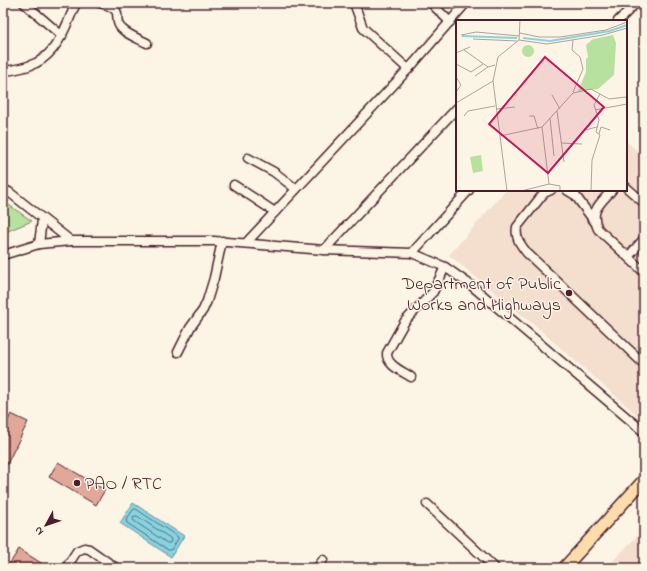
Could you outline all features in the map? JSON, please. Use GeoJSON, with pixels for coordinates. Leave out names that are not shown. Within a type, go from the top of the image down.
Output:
{"type":"FeatureCollection","features":[{"type":"Feature","properties":{"kind":"main road"},"geometry":{"type":"LineString","coordinates":[[564,568],[644,480]]}},
{"type":"Feature","properties":{"kind":"street"},"geometry":{"type":"LineString","coordinates":[[24,3],[62,36]]}},
{"type":"Feature","properties":{"kind":"street"},"geometry":{"type":"LineString","coordinates":[[3,71],[22,68],[37,63],[49,53],[62,36],[76,3]]}},
{"type":"Feature","properties":{"kind":"street"},"geometry":{"type":"LineString","coordinates":[[100,3],[116,9],[120,27],[123,31],[147,43]]}},
{"type":"Feature","properties":{"kind":"street"},"geometry":{"type":"LineString","coordinates":[[354,3],[363,28],[408,69]]}},
{"type":"Feature","properties":{"kind":"street"},"geometry":{"type":"LineString","coordinates":[[431,3],[450,22]]}},
{"type":"Feature","properties":{"kind":"street"},"geometry":{"type":"LineString","coordinates":[[246,243],[408,69],[466,3]]}},
{"type":"Feature","properties":{"kind":"street"},"geometry":{"type":"LineString","coordinates":[[619,20],[636,3]]}},
{"type":"Feature","properties":{"kind":"street"},"geometry":{"type":"LineString","coordinates":[[324,250],[456,109]]}},
{"type":"Feature","properties":{"kind":"street"},"geometry":{"type":"LineString","coordinates":[[248,158],[274,172],[296,189]]}},
{"type":"Feature","properties":{"kind":"street"},"geometry":{"type":"LineString","coordinates":[[234,185],[275,212]]}},
{"type":"Feature","properties":{"kind":"street"},"geometry":{"type":"LineString","coordinates":[[627,188],[644,203]]}},
{"type":"Feature","properties":{"kind":"street"},"geometry":{"type":"LineString","coordinates":[[3,189],[9,192],[42,220],[71,241]]}},
{"type":"Feature","properties":{"kind":"street"},"geometry":{"type":"LineString","coordinates":[[412,253],[468,191]]}},
{"type":"Feature","properties":{"kind":"street"},"geometry":{"type":"LineString","coordinates":[[549,191],[544,193],[517,227],[516,234],[519,243],[644,364]]}},
{"type":"Feature","properties":{"kind":"street"},"geometry":{"type":"LineString","coordinates":[[569,191],[575,195],[598,229],[644,272]]}},
{"type":"Feature","properties":{"kind":"street"},"geometry":{"type":"LineString","coordinates":[[594,221],[594,212],[611,191]]}},
{"type":"Feature","properties":{"kind":"street"},"geometry":{"type":"LineString","coordinates":[[39,244],[42,220]]}},
{"type":"Feature","properties":{"kind":"street"},"geometry":{"type":"LineString","coordinates":[[628,257],[644,239]]}},
{"type":"Feature","properties":{"kind":"street"},"geometry":{"type":"LineString","coordinates":[[3,255],[39,244],[71,241],[222,241],[324,250],[412,253],[445,267],[472,286],[644,432]]}},
{"type":"Feature","properties":{"kind":"street"},"geometry":{"type":"LineString","coordinates":[[178,352],[186,335],[203,310],[207,301],[211,290],[222,241]]}},
{"type":"Feature","properties":{"kind":"street"},"geometry":{"type":"LineString","coordinates":[[411,377],[390,364],[386,357],[387,353],[405,321],[433,292],[445,267]]}},
{"type":"Feature","properties":{"kind":"street"},"geometry":{"type":"LineString","coordinates":[[427,504],[495,568]]}},
{"type":"Feature","properties":{"kind":"street"},"geometry":{"type":"LineString","coordinates":[[66,568],[77,551],[84,548],[89,549],[116,568]]}},
{"type":"Feature","properties":{"kind":"street"},"geometry":{"type":"LineString","coordinates":[[317,568],[323,560]]}},
{"type":"Feature","properties":{"kind":"shaded area","name":"Department of Public Works and Highways"},"geometry":{"type":"Polygon","coordinates":[[[627,142],[644,157],[644,421],[540,330],[449,255],[505,191],[627,191],[627,142]]]}},
{"type":"Feature","properties":{"kind":"shaded area"},"geometry":{"type":"Polygon","coordinates":[[[644,529],[644,568],[606,568],[644,529]]]}},
{"type":"Feature","properties":{"kind":"green space"},"geometry":{"type":"Polygon","coordinates":[[[3,201],[32,221],[3,233],[3,201]]]}},
{"type":"Feature","properties":{"kind":"water"},"geometry":{"type":"Polygon","coordinates":[[[133,503],[184,536],[171,557],[120,523],[133,503]]]}},
{"type":"Feature","properties":{"kind":"building"},"geometry":{"type":"Polygon","coordinates":[[[11,414],[28,422],[6,466],[3,465],[3,430],[11,414]]]}},
{"type":"Feature","properties":{"kind":"building","name":"PAO / RTC"},"geometry":{"type":"Polygon","coordinates":[[[58,462],[105,490],[96,505],[49,477],[58,462]]]}},
{"type":"Feature","properties":{"kind":"building"},"geometry":{"type":"Polygon","coordinates":[[[19,549],[49,568],[7,568],[19,549]]]}},
{"type":"Feature","properties":{"kind":"place","name":"Department of Public Works and Highways"},"geometry":{"type":"Point","coordinates":[569,293]}},
{"type":"Feature","properties":{"kind":"place","name":"PAO / RTC"},"geometry":{"type":"Point","coordinates":[77,483]}}]}
